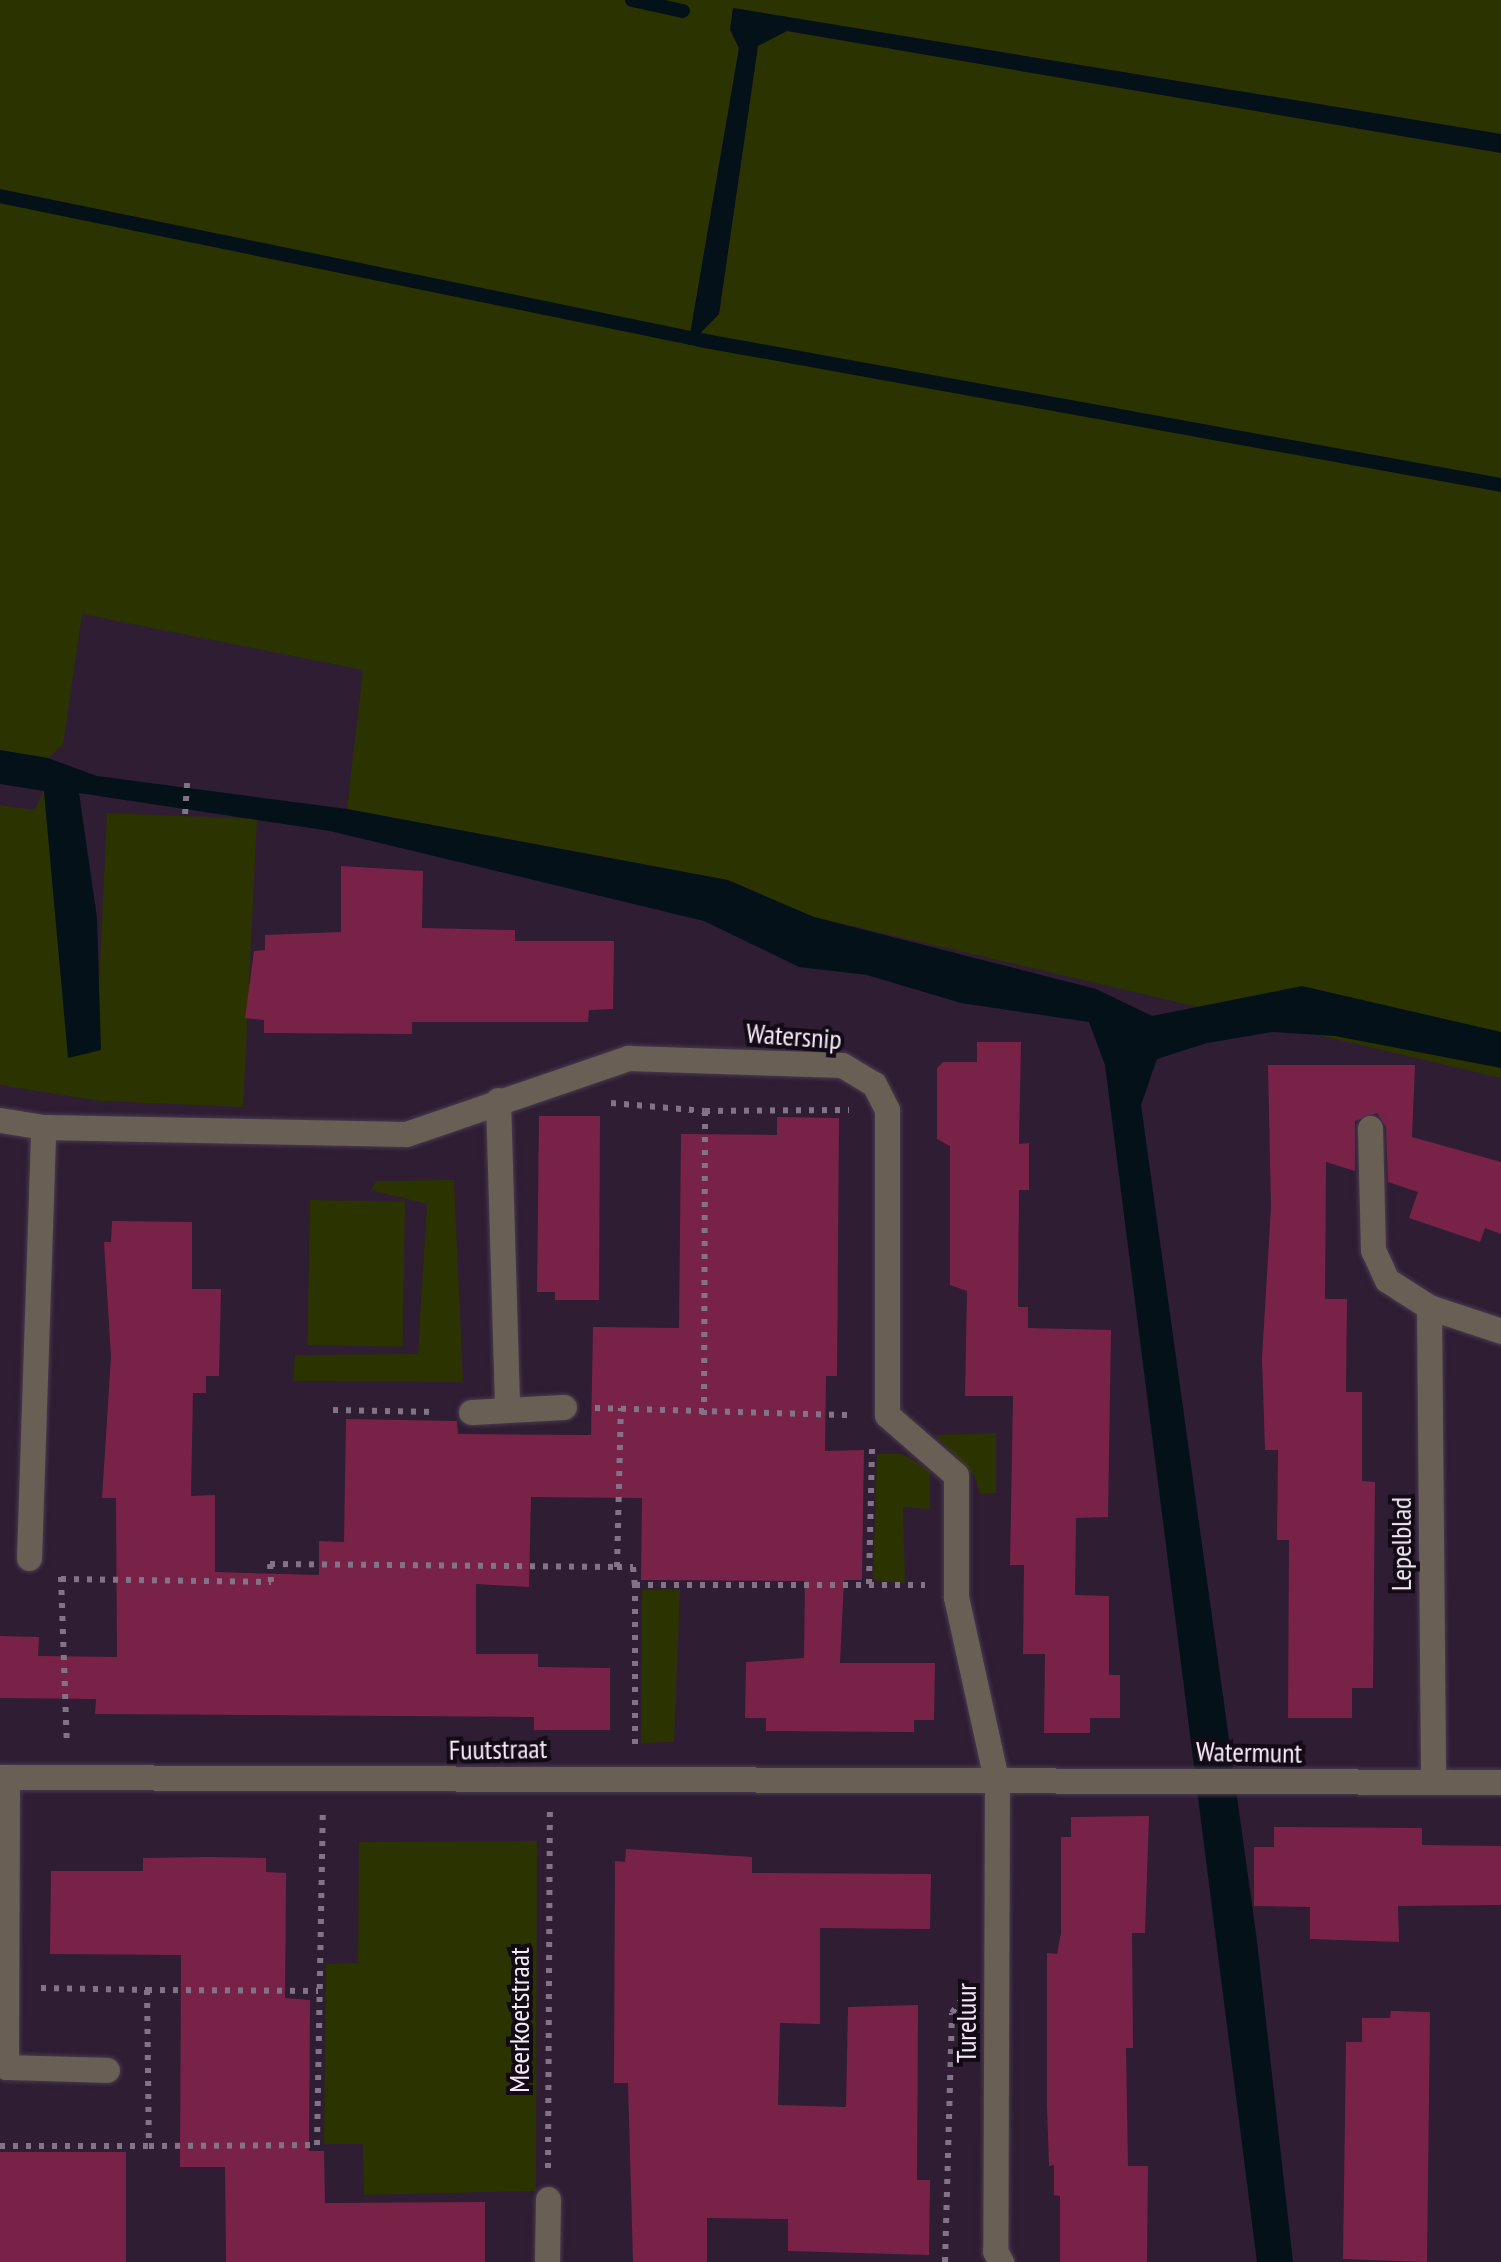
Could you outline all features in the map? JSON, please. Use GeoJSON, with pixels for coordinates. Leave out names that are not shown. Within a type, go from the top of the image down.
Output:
{"type":"FeatureCollection","features":[{"type":"Feature","properties":{"kind":"street","name":"Watersnip"},"geometry":{"type":"LineString","coordinates":[[0,1120],[43,1127],[406,1134],[628,1058],[842,1065],[874,1084],[887,1110]]}},
{"type":"Feature","properties":{"kind":"street"},"geometry":{"type":"LineString","coordinates":[[498,1100],[508,1409]]}},
{"type":"Feature","properties":{"kind":"street"},"geometry":{"type":"LineString","coordinates":[[887,1110],[880,1415],[956,1476],[956,1586],[997,1784]]}},
{"type":"Feature","properties":{"kind":"street"},"geometry":{"type":"LineString","coordinates":[[30,1558],[43,1127]]}},
{"type":"Feature","properties":{"kind":"street"},"geometry":{"type":"LineString","coordinates":[[1370,1128],[1373,1250],[1387,1280],[1429,1308],[1501,1331]]}},
{"type":"Feature","properties":{"kind":"street","name":"Lepelblad"},"geometry":{"type":"LineString","coordinates":[[1429,1308],[1433,1780]]}},
{"type":"Feature","properties":{"kind":"street"},"geometry":{"type":"LineString","coordinates":[[471,1412],[564,1407]]}},
{"type":"Feature","properties":{"kind":"street"},"geometry":{"type":"LineString","coordinates":[[4,1778],[10,1988],[6,2067],[108,2070]]}},
{"type":"Feature","properties":{"kind":"street","name":"Fuutstraat"},"geometry":{"type":"LineString","coordinates":[[4,1778],[324,1781],[550,1778],[997,1784]]}},
{"type":"Feature","properties":{"kind":"street","name":"Watermunt"},"geometry":{"type":"LineString","coordinates":[[997,1784],[1501,1782]]}},
{"type":"Feature","properties":{"kind":"street","name":"Tureluur"},"geometry":{"type":"LineString","coordinates":[[997,1784],[994,2251],[1001,2262]]}},
{"type":"Feature","properties":{"kind":"street"},"geometry":{"type":"LineString","coordinates":[[547,2262],[548,2199]]}},
{"type":"Feature","properties":{"kind":"path"},"geometry":{"type":"LineString","coordinates":[[185,814],[187,783]]}},
{"type":"Feature","properties":{"kind":"path"},"geometry":{"type":"LineString","coordinates":[[591,1102],[705,1111],[887,1110]]}},
{"type":"Feature","properties":{"kind":"path"},"geometry":{"type":"LineString","coordinates":[[704,1415],[705,1111]]}},
{"type":"Feature","properties":{"kind":"path"},"geometry":{"type":"LineString","coordinates":[[564,1407],[704,1415],[880,1415],[869,1586]]}},
{"type":"Feature","properties":{"kind":"path"},"geometry":{"type":"LineString","coordinates":[[617,1567],[620,1408]]}},
{"type":"Feature","properties":{"kind":"path"},"geometry":{"type":"LineString","coordinates":[[332,1410],[471,1412]]}},
{"type":"Feature","properties":{"kind":"path"},"geometry":{"type":"LineString","coordinates":[[30,1558],[60,1560],[68,1778]]}},
{"type":"Feature","properties":{"kind":"path"},"geometry":{"type":"LineString","coordinates":[[61,1579],[271,1582],[270,1564],[634,1567],[635,1779]]}},
{"type":"Feature","properties":{"kind":"path"},"geometry":{"type":"LineString","coordinates":[[635,1585],[956,1586]]}},
{"type":"Feature","properties":{"kind":"path","name":"Meerkoetstraat"},"geometry":{"type":"LineString","coordinates":[[548,2199],[550,1778]]}},
{"type":"Feature","properties":{"kind":"path"},"geometry":{"type":"LineString","coordinates":[[0,2146],[316,2145],[324,1781]]}},
{"type":"Feature","properties":{"kind":"path"},"geometry":{"type":"LineString","coordinates":[[945,2262],[952,2013],[996,1951]]}},
{"type":"Feature","properties":{"kind":"path"},"geometry":{"type":"LineString","coordinates":[[10,1988],[318,1991]]}},
{"type":"Feature","properties":{"kind":"path"},"geometry":{"type":"LineString","coordinates":[[147,1990],[148,2146]]}},
{"type":"Feature","properties":{"kind":"green space"},"geometry":{"type":"Polygon","coordinates":[[[0,0],[1501,0],[1501,134],[733,8],[730,29],[739,47],[689,343],[719,314],[758,45],[787,31],[1501,153],[1501,1078],[814,917],[728,880],[347,809],[363,670],[82,614],[63,745],[48,758],[0,750],[0,0]]]}},
{"type":"Feature","properties":{"kind":"green space"},"geometry":{"type":"Polygon","coordinates":[[[44,790],[69,1057],[96,1050],[107,813],[257,819],[243,1107],[101,1101],[0,1085],[0,805],[35,810],[44,790]]]}},
{"type":"Feature","properties":{"kind":"green space"},"geometry":{"type":"Polygon","coordinates":[[[454,1180],[463,1382],[293,1381],[295,1355],[418,1354],[427,1204],[371,1190],[376,1181],[454,1180]]]}},
{"type":"Feature","properties":{"kind":"green space"},"geometry":{"type":"Polygon","coordinates":[[[310,1200],[405,1202],[402,1347],[307,1345],[310,1200]]]}},
{"type":"Feature","properties":{"kind":"green space"},"geometry":{"type":"Polygon","coordinates":[[[996,1433],[996,1493],[980,1494],[974,1475],[935,1435],[996,1433]]]}},
{"type":"Feature","properties":{"kind":"green space"},"geometry":{"type":"Polygon","coordinates":[[[877,1454],[903,1454],[930,1471],[930,1509],[903,1507],[905,1583],[873,1580],[877,1454]]]}},
{"type":"Feature","properties":{"kind":"green space"},"geometry":{"type":"Polygon","coordinates":[[[680,1589],[674,1742],[641,1743],[642,1590],[680,1589]]]}},
{"type":"Feature","properties":{"kind":"green space"},"geometry":{"type":"Polygon","coordinates":[[[537,1841],[536,2191],[364,2195],[363,2144],[324,2144],[326,1964],[358,1963],[359,1842],[537,1841]]]}},
{"type":"Feature","properties":{"kind":"shaded area"},"geometry":{"type":"Polygon","coordinates":[[[733,8],[1501,134],[1501,153],[787,31],[758,46],[719,314],[688,346],[739,48],[730,30],[733,8]]]}},
{"type":"Feature","properties":{"kind":"shaded area"},"geometry":{"type":"Polygon","coordinates":[[[0,750],[48,758],[97,776],[347,809],[728,880],[814,917],[1096,989],[1152,1016],[1302,986],[1501,1032],[1501,1068],[1335,1036],[1272,1032],[1207,1043],[1157,1059],[1141,1105],[1257,1941],[1293,2262],[1257,2262],[1105,1065],[1089,1022],[961,1003],[867,975],[799,967],[704,921],[330,831],[79,793],[97,918],[101,1050],[68,1058],[44,791],[0,784],[0,750]]]}},
{"type":"Feature","properties":{"kind":"building"},"geometry":{"type":"Polygon","coordinates":[[[341,866],[423,871],[422,928],[515,930],[515,941],[614,941],[613,1009],[589,1010],[588,1022],[412,1022],[412,1034],[264,1033],[264,1020],[245,1018],[254,951],[265,950],[265,935],[341,932],[341,866]]]}},
{"type":"Feature","properties":{"kind":"building"},"geometry":{"type":"Polygon","coordinates":[[[977,1042],[1021,1042],[1019,1144],[1029,1143],[1029,1190],[1019,1190],[1018,1307],[1028,1307],[1028,1328],[1111,1330],[1108,1517],[1076,1518],[1075,1595],[1109,1596],[1109,1675],[1120,1675],[1120,1718],[1090,1718],[1090,1733],[1044,1733],[1045,1654],[1023,1654],[1024,1565],[1010,1565],[1013,1396],[965,1396],[967,1291],[950,1285],[950,1146],[937,1139],[937,1068],[943,1062],[977,1062],[977,1042]]]}},
{"type":"Feature","properties":{"kind":"building"},"geometry":{"type":"Polygon","coordinates":[[[1268,1065],[1415,1065],[1412,1137],[1501,1162],[1501,1234],[1485,1228],[1480,1242],[1409,1218],[1418,1192],[1388,1182],[1386,1127],[1377,1113],[1355,1121],[1355,1171],[1326,1162],[1325,1299],[1347,1299],[1346,1392],[1362,1392],[1362,1481],[1375,1482],[1373,1688],[1352,1688],[1352,1718],[1288,1718],[1289,1540],[1277,1540],[1278,1450],[1265,1450],[1262,1358],[1271,1207],[1268,1065]]]}},
{"type":"Feature","properties":{"kind":"building"},"geometry":{"type":"Polygon","coordinates":[[[539,1116],[600,1116],[599,1300],[555,1300],[555,1292],[537,1292],[539,1116]]]}},
{"type":"Feature","properties":{"kind":"building"},"geometry":{"type":"Polygon","coordinates":[[[777,1117],[839,1118],[837,1376],[826,1376],[825,1451],[864,1450],[862,1580],[844,1580],[840,1663],[935,1663],[934,1720],[914,1720],[914,1732],[766,1731],[766,1718],[745,1718],[746,1662],[804,1658],[805,1581],[641,1580],[642,1498],[531,1497],[529,1587],[476,1584],[476,1654],[538,1654],[538,1667],[610,1668],[610,1730],[534,1730],[534,1717],[95,1714],[96,1699],[0,1698],[0,1636],[39,1637],[38,1656],[117,1657],[116,1498],[102,1498],[111,1357],[104,1242],[111,1242],[112,1221],[192,1222],[192,1289],[221,1289],[219,1376],[206,1376],[206,1393],[193,1393],[191,1496],[215,1495],[215,1572],[319,1575],[319,1541],[344,1542],[346,1419],[457,1421],[458,1434],[591,1435],[593,1327],[679,1328],[681,1134],[777,1135],[777,1117]]]}},
{"type":"Feature","properties":{"kind":"building"},"geometry":{"type":"Polygon","coordinates":[[[1149,1816],[1145,1933],[1132,1933],[1133,2048],[1126,2048],[1128,2166],[1148,2166],[1147,2262],[1060,2262],[1060,2196],[1054,2195],[1054,2165],[1049,2166],[1047,1953],[1057,1954],[1061,1933],[1061,1837],[1071,1837],[1071,1817],[1149,1816]]]}},
{"type":"Feature","properties":{"kind":"building"},"geometry":{"type":"Polygon","coordinates":[[[1274,1827],[1422,1828],[1422,1845],[1501,1846],[1501,1905],[1398,1906],[1399,1942],[1310,1939],[1310,1907],[1254,1906],[1254,1847],[1274,1847],[1274,1827]]]}},
{"type":"Feature","properties":{"kind":"building"},"geometry":{"type":"Polygon","coordinates":[[[626,1849],[752,1857],[752,1873],[931,1874],[930,1929],[820,1928],[820,2024],[780,2023],[778,2105],[846,2107],[848,2007],[918,2005],[917,2180],[930,2180],[929,2255],[788,2251],[788,2219],[707,2218],[707,2262],[633,2262],[628,2083],[614,2083],[615,1861],[625,1862],[626,1849]]]}},
{"type":"Feature","properties":{"kind":"building"},"geometry":{"type":"Polygon","coordinates":[[[143,1858],[266,1858],[266,1872],[286,1873],[285,1998],[310,2000],[309,2151],[324,2151],[325,2203],[485,2202],[485,2262],[226,2262],[225,2167],[180,2167],[181,1955],[50,1954],[51,1871],[143,1871],[143,1858]]]}},
{"type":"Feature","properties":{"kind":"building"},"geometry":{"type":"Polygon","coordinates":[[[1391,2011],[1430,2012],[1427,2262],[1343,2259],[1346,2042],[1362,2042],[1362,2018],[1390,2018],[1391,2011]]]}},
{"type":"Feature","properties":{"kind":"building"},"geometry":{"type":"Polygon","coordinates":[[[0,2152],[126,2152],[126,2262],[0,2262],[0,2152]]]}},
{"type":"Feature","properties":{"kind":"waterway"},"geometry":{"type":"LineString","coordinates":[[632,0],[683,11]]}},
{"type":"Feature","properties":{"kind":"waterway"},"geometry":{"type":"LineString","coordinates":[[0,196],[700,340],[1501,485]]}}]}
